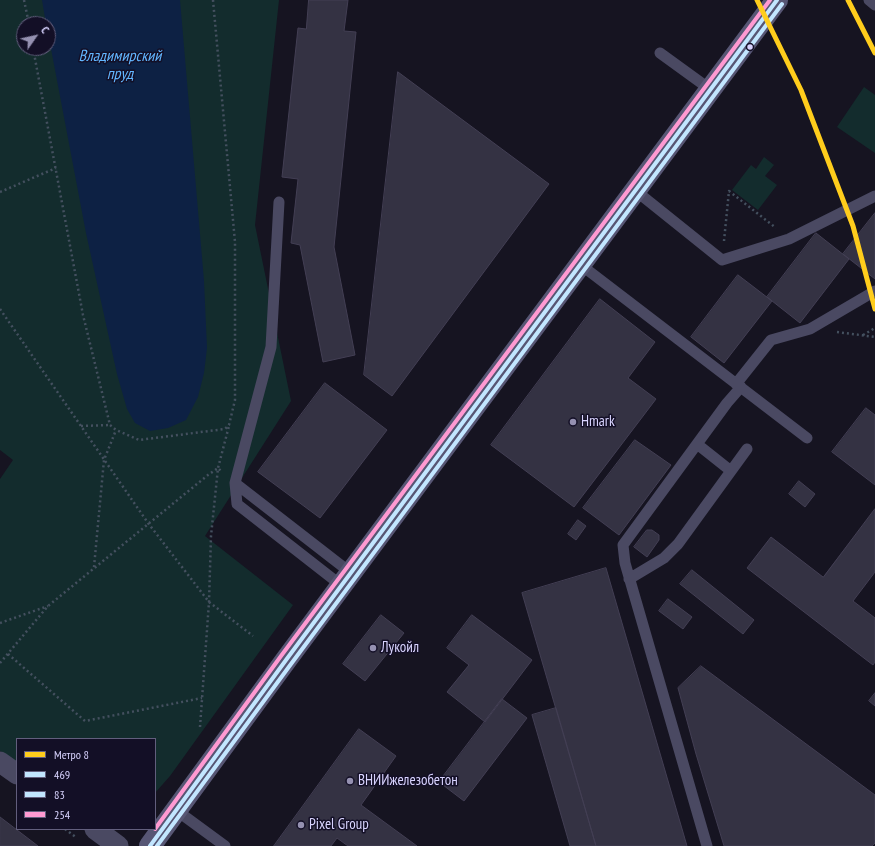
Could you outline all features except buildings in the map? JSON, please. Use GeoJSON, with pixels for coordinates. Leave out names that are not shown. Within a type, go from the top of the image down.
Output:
{"type":"FeatureCollection","features":[{"type":"Feature","properties":{"kind":"main road"},"geometry":{"type":"LineString","coordinates":[[150,846],[777,0]]}},
{"type":"Feature","properties":{"kind":"street"},"geometry":{"type":"LineString","coordinates":[[0,762],[16,773]]}},
{"type":"Feature","properties":{"kind":"street"},"geometry":{"type":"LineString","coordinates":[[96,830],[118,846]]}},
{"type":"Feature","properties":{"kind":"lane"},"geometry":{"type":"LineString","coordinates":[[869,0],[875,5]]}},
{"type":"Feature","properties":{"kind":"lane"},"geometry":{"type":"LineString","coordinates":[[660,54],[711,90]]}},
{"type":"Feature","properties":{"kind":"lane"},"geometry":{"type":"LineString","coordinates":[[636,191],[722,260],[790,239],[875,196]]}},
{"type":"Feature","properties":{"kind":"lane"},"geometry":{"type":"LineString","coordinates":[[279,202],[271,347],[235,483],[237,504],[346,580]]}},
{"type":"Feature","properties":{"kind":"lane"},"geometry":{"type":"LineString","coordinates":[[581,265],[807,438]]}},
{"type":"Feature","properties":{"kind":"lane"},"geometry":{"type":"LineString","coordinates":[[708,846],[629,579],[625,563],[624,545],[771,340],[810,329],[875,291]]}},
{"type":"Feature","properties":{"kind":"lane"},"geometry":{"type":"LineString","coordinates":[[697,444],[732,471]]}},
{"type":"Feature","properties":{"kind":"lane"},"geometry":{"type":"LineString","coordinates":[[629,579],[664,558],[678,544],[747,449]]}},
{"type":"Feature","properties":{"kind":"lane"},"geometry":{"type":"LineString","coordinates":[[235,483],[346,580]]}},
{"type":"Feature","properties":{"kind":"lane"},"geometry":{"type":"LineString","coordinates":[[176,810],[225,846]]}},
{"type":"Feature","properties":{"kind":"path"},"geometry":{"type":"LineString","coordinates":[[24,0],[27,16]]}},
{"type":"Feature","properties":{"kind":"path"},"geometry":{"type":"LineString","coordinates":[[200,727],[209,602],[211,536],[218,468],[235,400],[235,242],[213,0]]}},
{"type":"Feature","properties":{"kind":"path"},"geometry":{"type":"LineString","coordinates":[[35,56],[83,315],[110,424],[116,430],[139,440],[225,429],[229,425]]}},
{"type":"Feature","properties":{"kind":"path"},"geometry":{"type":"LineString","coordinates":[[0,192],[56,168]]}},
{"type":"Feature","properties":{"kind":"path"},"geometry":{"type":"LineString","coordinates":[[722,260],[730,192],[790,239]]}},
{"type":"Feature","properties":{"kind":"path"},"geometry":{"type":"LineString","coordinates":[[0,309],[148,523],[209,602],[254,636]]}},
{"type":"Feature","properties":{"kind":"path"},"geometry":{"type":"LineString","coordinates":[[862,335],[875,328]]}},
{"type":"Feature","properties":{"kind":"path"},"geometry":{"type":"LineString","coordinates":[[810,329],[875,337]]}},
{"type":"Feature","properties":{"kind":"path"},"geometry":{"type":"LineString","coordinates":[[81,426],[110,424]]}},
{"type":"Feature","properties":{"kind":"path"},"geometry":{"type":"LineString","coordinates":[[94,568],[104,460],[116,430]]}},
{"type":"Feature","properties":{"kind":"path"},"geometry":{"type":"LineString","coordinates":[[0,664],[48,606],[208,475]]}},
{"type":"Feature","properties":{"kind":"path"},"geometry":{"type":"LineString","coordinates":[[0,622],[48,606]]}},
{"type":"Feature","properties":{"kind":"path"},"geometry":{"type":"LineString","coordinates":[[8,654],[85,721],[202,698]]}},
{"type":"Feature","properties":{"kind":"green space"},"geometry":{"type":"Polygon","coordinates":[[[0,0],[279,0],[255,225],[291,401],[205,536],[293,605],[170,776],[156,792],[156,738],[16,738],[16,762],[0,751],[0,479],[13,460],[0,450],[0,0]]]}},
{"type":"Feature","properties":{"kind":"green space"},"geometry":{"type":"Polygon","coordinates":[[[864,87],[875,95],[875,153],[837,127],[864,87]]]}},
{"type":"Feature","properties":{"kind":"green space"},"geometry":{"type":"Polygon","coordinates":[[[764,157],[774,165],[765,176],[777,185],[758,210],[732,190],[751,165],[756,169],[764,157]]]}},
{"type":"Feature","properties":{"kind":"water","name":"Владимирский пруд"},"geometry":{"type":"Polygon","coordinates":[[[42,0],[180,0],[204,281],[207,348],[204,373],[198,397],[186,420],[168,428],[150,431],[135,423],[127,409],[117,374],[86,233],[52,56],[56,56],[56,16],[45,16],[42,0]]]}},
{"type":"Feature","properties":{"kind":"metro line","name":"8"},"geometry":{"type":"LineString","coordinates":[[757,0],[801,90],[853,226],[875,309]]}},
{"type":"Feature","properties":{"kind":"metro line","name":"8"},"geometry":{"type":"LineString","coordinates":[[848,0],[875,53]]}},
{"type":"Feature","properties":{"kind":"transit line","name":"254"},"geometry":{"type":"LineString","coordinates":[[156,828],[281,656],[770,0]]}},
{"type":"Feature","properties":{"kind":"transit line","name":"469"},"geometry":{"type":"LineString","coordinates":[[150,846],[286,660],[777,0]]}},
{"type":"Feature","properties":{"kind":"transit line","name":"83"},"geometry":{"type":"LineString","coordinates":[[157,846],[782,4]]}},
{"type":"Feature","properties":{"kind":"place","name":"Hmark"},"geometry":{"type":"Point","coordinates":[573,422]}},
{"type":"Feature","properties":{"kind":"place","name":"Лукойл"},"geometry":{"type":"Point","coordinates":[373,648]}},
{"type":"Feature","properties":{"kind":"place","name":"ВНИИжелезобетон"},"geometry":{"type":"Point","coordinates":[350,781]}},
{"type":"Feature","properties":{"kind":"place","name":"Pixel Group"},"geometry":{"type":"Point","coordinates":[301,825]}}]}
